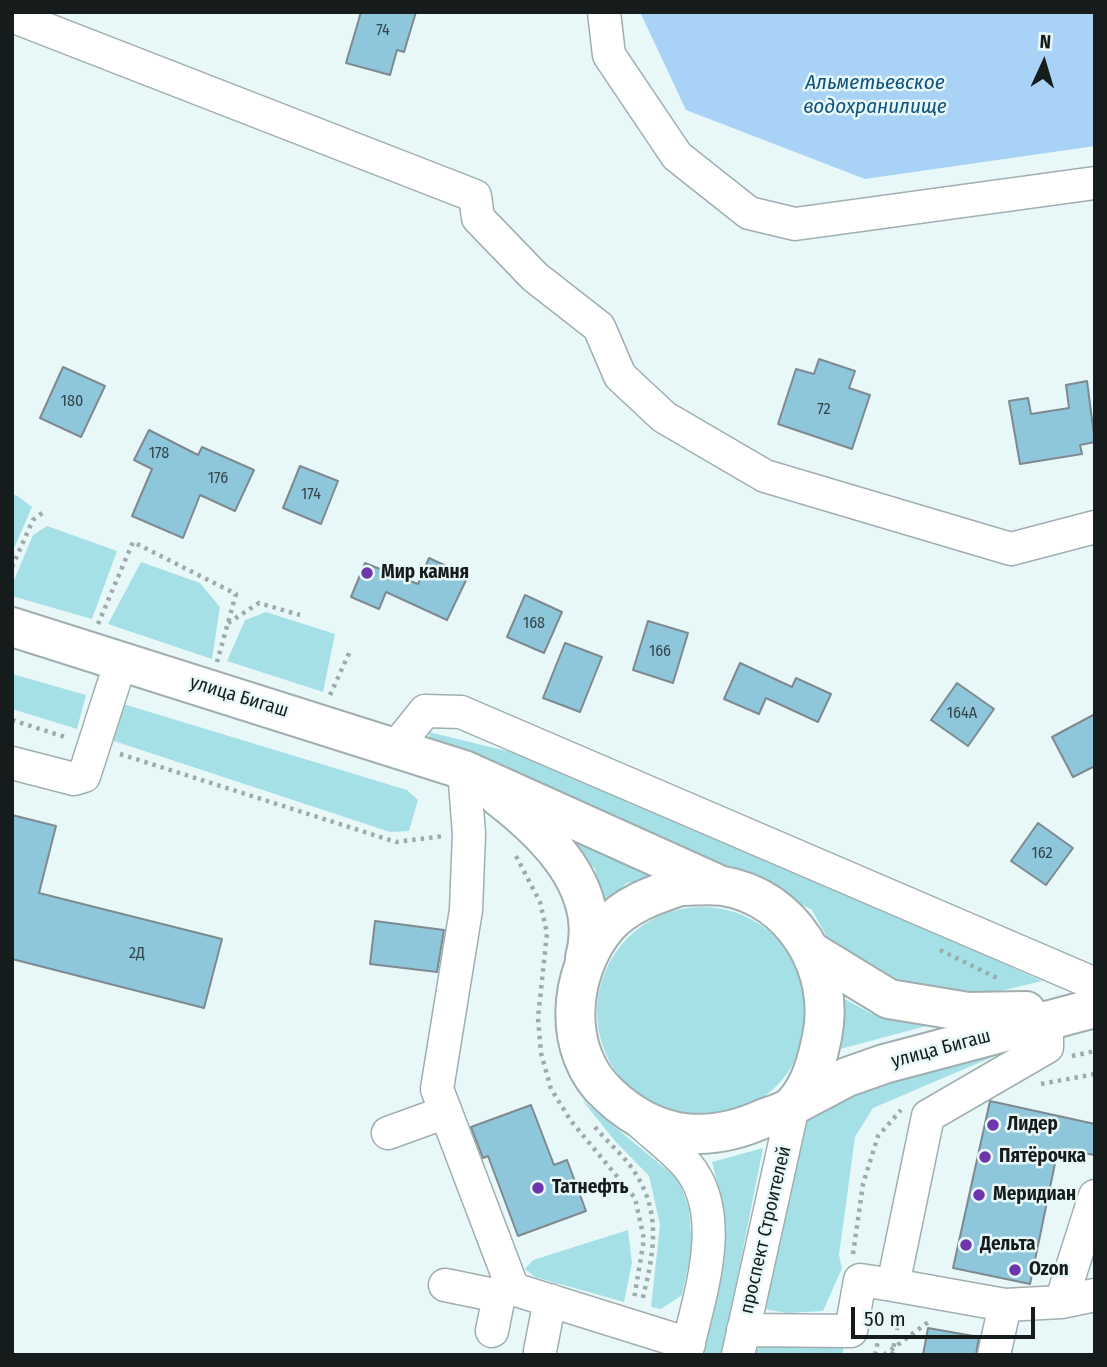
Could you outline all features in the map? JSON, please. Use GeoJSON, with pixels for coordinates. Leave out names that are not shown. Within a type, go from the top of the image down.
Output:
{"type":"FeatureCollection","features":[{"type":"Feature","properties":{"kind":"main road","name":"улица Бигаш"},"geometry":{"type":"LineString","coordinates":[[12,628],[319,722],[464,770],[723,886]]}},
{"type":"Feature","properties":{"kind":"main road","name":"улица Бигаш"},"geometry":{"type":"LineString","coordinates":[[464,770],[511,806],[550,844],[576,876],[588,910],[589,943],[576,991],[576,1030],[586,1063],[606,1093],[635,1117],[673,1133],[717,1134],[752,1124],[847,1077],[884,1064],[1095,1006]]}},
{"type":"Feature","properties":{"kind":"main road"},"geometry":{"type":"LineString","coordinates":[[576,991],[587,955],[608,925],[639,900],[680,886],[723,886],[760,899],[790,922],[812,952],[824,986],[826,1018],[815,1070],[793,1106]]}},
{"type":"Feature","properties":{"kind":"main road","name":"улица Бигаш"},"geometry":{"type":"LineString","coordinates":[[812,952],[889,999],[930,1008],[1018,1012],[1095,1006]]}},
{"type":"Feature","properties":{"kind":"street"},"geometry":{"type":"LineString","coordinates":[[604,12],[609,55],[677,156],[749,213],[795,224],[1095,183]]}},
{"type":"Feature","properties":{"kind":"street"},"geometry":{"type":"LineString","coordinates":[[12,16],[475,196],[478,218],[535,277],[599,327],[620,376],[664,417],[765,476],[1011,549],[1095,527]]}},
{"type":"Feature","properties":{"kind":"street"},"geometry":{"type":"LineString","coordinates":[[12,763],[74,779],[84,776],[94,746],[104,655]]}},
{"type":"Feature","properties":{"kind":"street"},"geometry":{"type":"LineString","coordinates":[[397,747],[425,711],[461,712],[1095,984]]}},
{"type":"Feature","properties":{"kind":"street"},"geometry":{"type":"LineString","coordinates":[[464,770],[469,834],[466,910],[437,1089],[506,1292],[492,1331]]}},
{"type":"Feature","properties":{"kind":"street"},"geometry":{"type":"LineString","coordinates":[[904,1287],[928,1116],[1046,1047],[1047,1020]]}},
{"type":"Feature","properties":{"kind":"street","name":"проспект Строителей"},"geometry":{"type":"LineString","coordinates":[[741,1343],[793,1106]]}},
{"type":"Feature","properties":{"kind":"street"},"geometry":{"type":"LineString","coordinates":[[388,1133],[446,1112]]}},
{"type":"Feature","properties":{"kind":"street"},"geometry":{"type":"LineString","coordinates":[[445,1285],[550,1300],[688,1349],[709,1241],[704,1195],[688,1166],[635,1117]]}},
{"type":"Feature","properties":{"kind":"street"},"geometry":{"type":"LineString","coordinates":[[1061,1302],[1095,1196]]}},
{"type":"Feature","properties":{"kind":"street"},"geometry":{"type":"LineString","coordinates":[[741,1343],[851,1331],[860,1280],[1005,1305],[1061,1302],[1095,1304]]}},
{"type":"Feature","properties":{"kind":"street"},"geometry":{"type":"LineString","coordinates":[[1061,1302],[1095,1295]]}},
{"type":"Feature","properties":{"kind":"street"},"geometry":{"type":"LineString","coordinates":[[540,1350],[550,1300]]}},
{"type":"Feature","properties":{"kind":"street"},"geometry":{"type":"LineString","coordinates":[[995,1355],[1005,1305]]}},
{"type":"Feature","properties":{"kind":"path"},"geometry":{"type":"LineString","coordinates":[[12,568],[33,520],[46,510]]}},
{"type":"Feature","properties":{"kind":"path"},"geometry":{"type":"LineString","coordinates":[[104,655],[133,542],[236,594],[209,688]]}},
{"type":"Feature","properties":{"kind":"path"},"geometry":{"type":"LineString","coordinates":[[227,624],[259,603],[300,615]]}},
{"type":"Feature","properties":{"kind":"path"},"geometry":{"type":"LineString","coordinates":[[319,722],[351,649]]}},
{"type":"Feature","properties":{"kind":"path"},"geometry":{"type":"LineString","coordinates":[[12,720],[396,842],[469,834]]}},
{"type":"Feature","properties":{"kind":"path"},"geometry":{"type":"LineString","coordinates":[[1030,1086],[1095,1074]]}},
{"type":"Feature","properties":{"kind":"path"},"geometry":{"type":"LineString","coordinates":[[892,1355],[904,1287]]}},
{"type":"Feature","properties":{"kind":"shaded area"},"geometry":{"type":"Polygon","coordinates":[[[16,495],[32,507],[12,553],[12,496],[16,495]]]}},
{"type":"Feature","properties":{"kind":"shaded area"},"geometry":{"type":"Polygon","coordinates":[[[47,526],[117,551],[92,619],[12,596],[12,585],[33,535],[47,526]]]}},
{"type":"Feature","properties":{"kind":"shaded area"},"geometry":{"type":"Polygon","coordinates":[[[141,562],[200,583],[220,607],[212,659],[108,624],[141,562]]]}},
{"type":"Feature","properties":{"kind":"shaded area"},"geometry":{"type":"Polygon","coordinates":[[[266,612],[335,634],[323,692],[227,661],[245,620],[266,612]]]}},
{"type":"Feature","properties":{"kind":"shaded area"},"geometry":{"type":"Polygon","coordinates":[[[12,674],[86,695],[77,729],[12,709],[12,674]]]}},
{"type":"Feature","properties":{"kind":"shaded area"},"geometry":{"type":"Polygon","coordinates":[[[120,703],[407,790],[418,800],[409,831],[390,832],[108,739],[120,703]]]}},
{"type":"Feature","properties":{"kind":"shaded area"},"geometry":{"type":"Polygon","coordinates":[[[429,732],[556,763],[1042,981],[955,1002],[908,994],[835,952],[812,910],[749,876],[430,745],[429,732]]]}},
{"type":"Feature","properties":{"kind":"shaded area"},"geometry":{"type":"Polygon","coordinates":[[[544,816],[661,876],[627,883],[600,906],[595,869],[544,816]]]}},
{"type":"Feature","properties":{"kind":"shaded area"},"geometry":{"type":"Polygon","coordinates":[[[702,907],[742,915],[776,938],[799,972],[807,1012],[799,1052],[776,1086],[742,1109],[702,1117],[662,1109],[628,1086],[605,1052],[597,1012],[605,972],[628,938],[662,915],[702,907]]]}},
{"type":"Feature","properties":{"kind":"shaded area"},"geometry":{"type":"Polygon","coordinates":[[[841,997],[872,1014],[930,1025],[833,1051],[841,997]]]}},
{"type":"Feature","properties":{"kind":"shaded area"},"geometry":{"type":"Polygon","coordinates":[[[1025,1043],[873,1108],[855,1137],[839,1255],[842,1268],[823,1311],[787,1313],[764,1309],[780,1194],[810,1108],[852,1085],[1025,1043]]]}},
{"type":"Feature","properties":{"kind":"shaded area"},"geometry":{"type":"Polygon","coordinates":[[[582,1100],[678,1179],[689,1208],[692,1248],[682,1295],[661,1309],[651,1307],[660,1225],[649,1176],[615,1141],[582,1100]]]}},
{"type":"Feature","properties":{"kind":"shaded area"},"geometry":{"type":"Polygon","coordinates":[[[763,1148],[722,1355],[701,1355],[722,1244],[723,1206],[712,1162],[763,1148]]]}},
{"type":"Feature","properties":{"kind":"shaded area"},"geometry":{"type":"Polygon","coordinates":[[[628,1230],[632,1263],[624,1302],[535,1277],[525,1269],[533,1260],[628,1230]]]}},
{"type":"Feature","properties":{"kind":"shaded area"},"geometry":{"type":"Polygon","coordinates":[[[759,1339],[845,1342],[842,1355],[756,1355],[759,1339]]]}},
{"type":"Feature","properties":{"kind":"water","name":"Альметьевское водохранилище"},"geometry":{"type":"Polygon","coordinates":[[[640,12],[1095,12],[1095,146],[865,179],[686,110],[640,12]]]}},
{"type":"Feature","properties":{"kind":"building"},"geometry":{"type":"Polygon","coordinates":[[[361,12],[416,12],[404,52],[397,50],[390,75],[346,63],[361,12]]]}},
{"type":"Feature","properties":{"kind":"building"},"geometry":{"type":"Polygon","coordinates":[[[819,359],[855,371],[849,388],[870,395],[852,449],[778,424],[796,369],[814,374],[819,359]]]}},
{"type":"Feature","properties":{"kind":"building"},"geometry":{"type":"Polygon","coordinates":[[[63,367],[105,386],[81,437],[40,418],[63,367]]]}},
{"type":"Feature","properties":{"kind":"building"},"geometry":{"type":"Polygon","coordinates":[[[1087,381],[1095,442],[1080,445],[1082,454],[1020,464],[1009,401],[1028,398],[1031,414],[1069,408],[1066,385],[1087,381]]]}},
{"type":"Feature","properties":{"kind":"building"},"geometry":{"type":"Polygon","coordinates":[[[149,430],[198,455],[202,447],[254,470],[235,511],[200,495],[183,538],[132,516],[152,469],[134,460],[149,430]]]}},
{"type":"Feature","properties":{"kind":"building"},"geometry":{"type":"Polygon","coordinates":[[[300,466],[338,481],[321,524],[283,508],[300,466]]]}},
{"type":"Feature","properties":{"kind":"building"},"geometry":{"type":"Polygon","coordinates":[[[429,558],[468,576],[447,620],[386,592],[379,609],[351,597],[365,563],[418,584],[429,558]]]}},
{"type":"Feature","properties":{"kind":"building"},"geometry":{"type":"Polygon","coordinates":[[[525,595],[562,612],[544,653],[507,637],[525,595]]]}},
{"type":"Feature","properties":{"kind":"building"},"geometry":{"type":"Polygon","coordinates":[[[648,621],[688,633],[673,683],[633,670],[648,621]]]}},
{"type":"Feature","properties":{"kind":"building"},"geometry":{"type":"Polygon","coordinates":[[[565,643],[602,657],[580,712],[543,698],[565,643]]]}},
{"type":"Feature","properties":{"kind":"building"},"geometry":{"type":"Polygon","coordinates":[[[740,663],[792,687],[796,678],[831,694],[818,722],[766,698],[759,714],[724,699],[740,663]]]}},
{"type":"Feature","properties":{"kind":"building"},"geometry":{"type":"Polygon","coordinates":[[[957,683],[994,709],[968,746],[931,720],[957,683]]]}},
{"type":"Feature","properties":{"kind":"building"},"geometry":{"type":"Polygon","coordinates":[[[1095,714],[1095,766],[1073,777],[1052,737],[1095,714]]]}},
{"type":"Feature","properties":{"kind":"building"},"geometry":{"type":"Polygon","coordinates":[[[12,815],[56,826],[39,893],[222,939],[204,1008],[12,959],[12,815]]]}},
{"type":"Feature","properties":{"kind":"building"},"geometry":{"type":"Polygon","coordinates":[[[1038,823],[1073,848],[1046,885],[1011,861],[1038,823]]]}},
{"type":"Feature","properties":{"kind":"building"},"geometry":{"type":"Polygon","coordinates":[[[375,921],[444,930],[437,972],[370,964],[375,921]]]}},
{"type":"Feature","properties":{"kind":"building"},"geometry":{"type":"Polygon","coordinates":[[[990,1101],[1095,1124],[1095,1155],[1058,1149],[1030,1284],[953,1268],[990,1101]]]}},
{"type":"Feature","properties":{"kind":"building"},"geometry":{"type":"Polygon","coordinates":[[[531,1105],[554,1165],[567,1160],[586,1211],[518,1236],[488,1156],[483,1158],[471,1127],[531,1105]]]}},
{"type":"Feature","properties":{"kind":"building"},"geometry":{"type":"Polygon","coordinates":[[[928,1328],[979,1337],[976,1355],[923,1355],[928,1328]]]}},
{"type":"Feature","properties":{"kind":"place","name":"Мир камня"},"geometry":{"type":"Point","coordinates":[367,573]}},
{"type":"Feature","properties":{"kind":"place","name":"Лидер"},"geometry":{"type":"Point","coordinates":[993,1125]}},
{"type":"Feature","properties":{"kind":"place","name":"Пятёрочка"},"geometry":{"type":"Point","coordinates":[985,1157]}},
{"type":"Feature","properties":{"kind":"place","name":"Татнефть"},"geometry":{"type":"Point","coordinates":[538,1188]}},
{"type":"Feature","properties":{"kind":"place","name":"Меридиан"},"geometry":{"type":"Point","coordinates":[979,1195]}},
{"type":"Feature","properties":{"kind":"place","name":"Дельта"},"geometry":{"type":"Point","coordinates":[966,1245]}},
{"type":"Feature","properties":{"kind":"place","name":"Ozon"},"geometry":{"type":"Point","coordinates":[1015,1270]}}]}
